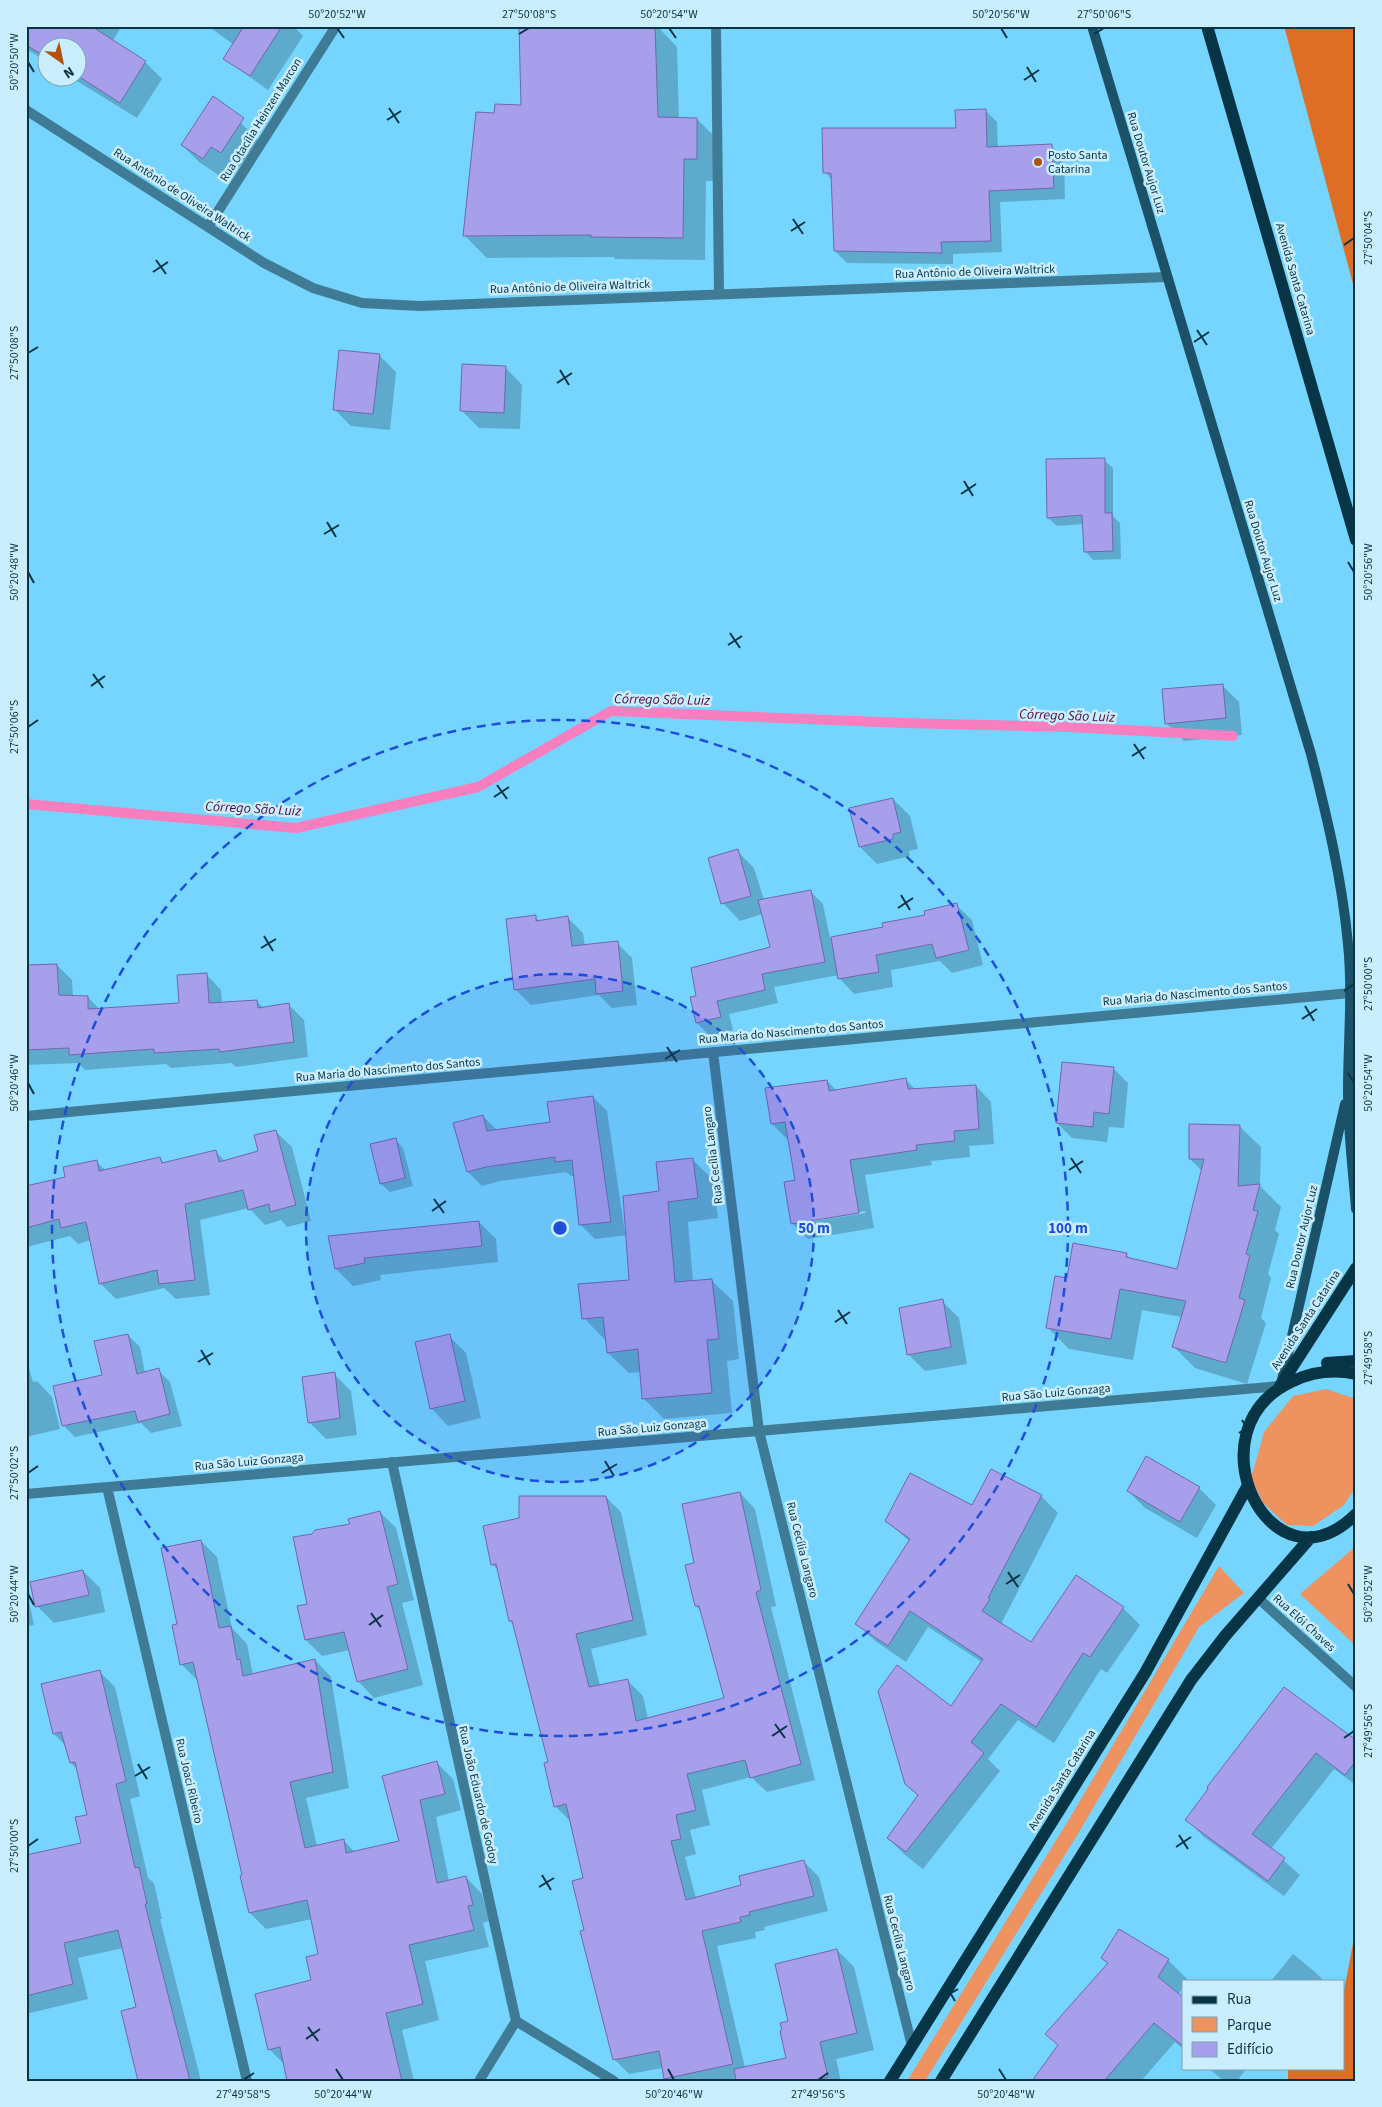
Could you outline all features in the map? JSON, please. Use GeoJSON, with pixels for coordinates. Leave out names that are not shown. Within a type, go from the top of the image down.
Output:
{"type":"FeatureCollection","features":[{"type":"Feature","properties":{"kind":"main road","name":"Avenida Santa Catarina"},"geometry":{"type":"LineString","coordinates":[[1207,26],[1356,540]]}},
{"type":"Feature","properties":{"kind":"main road","name":"Avenida Santa Catarina"},"geometry":{"type":"LineString","coordinates":[[1280,1386],[1356,1268]]}},
{"type":"Feature","properties":{"kind":"main road"},"geometry":{"type":"LineString","coordinates":[[1356,1361],[1324,1364],[1306,1370],[1280,1386],[1263,1402],[1254,1416],[1245,1439],[1242,1461],[1247,1487],[1261,1511],[1275,1527],[1294,1536],[1311,1537],[1330,1532],[1356,1514]]}},
{"type":"Feature","properties":{"kind":"main road"},"geometry":{"type":"LineString","coordinates":[[1280,1386],[1304,1376],[1323,1371],[1342,1370],[1356,1374]]}},
{"type":"Feature","properties":{"kind":"main road","name":"Avenida Santa Catarina"},"geometry":{"type":"LineString","coordinates":[[890,2081],[1145,1672],[1247,1487]]}},
{"type":"Feature","properties":{"kind":"main road"},"geometry":{"type":"LineString","coordinates":[[941,2081],[1186,1689],[1226,1636],[1311,1537]]}},
{"type":"Feature","properties":{"kind":"street","name":"Rua Otacília Heinzen Marcon"},"geometry":{"type":"LineString","coordinates":[[208,227],[336,26]]}},
{"type":"Feature","properties":{"kind":"street"},"geometry":{"type":"LineString","coordinates":[[716,26],[719,294]]}},
{"type":"Feature","properties":{"kind":"street","name":"Rua Doutor Aujor Luz"},"geometry":{"type":"LineString","coordinates":[[1092,26],[1311,754],[1328,820],[1341,889],[1348,945],[1350,992],[1348,1093],[1356,1209]]}},
{"type":"Feature","properties":{"kind":"street","name":"Rua Antônio de Oliveira Waltrick"},"geometry":{"type":"LineString","coordinates":[[26,110],[264,263],[313,288],[362,303],[420,306],[1167,277]]}},
{"type":"Feature","properties":{"kind":"street","name":"Rua Maria do Nascimento dos Santos"},"geometry":{"type":"LineString","coordinates":[[26,1116],[1350,992]]}},
{"type":"Feature","properties":{"kind":"street","name":"Rua Cecília Langaro"},"geometry":{"type":"LineString","coordinates":[[713,1052],[759,1431],[912,2046]]}},
{"type":"Feature","properties":{"kind":"street","name":"Rua Doutor Aujor Luz"},"geometry":{"type":"LineString","coordinates":[[1280,1386],[1348,1093]]}},
{"type":"Feature","properties":{"kind":"street","name":"Rua São Luiz Gonzaga"},"geometry":{"type":"LineString","coordinates":[[26,1494],[1280,1386]]}},
{"type":"Feature","properties":{"kind":"street","name":"Rua João Eduardo de Godoy"},"geometry":{"type":"LineString","coordinates":[[392,1462],[516,2021]]}},
{"type":"Feature","properties":{"kind":"street","name":"Rua Joaci Ribeiro"},"geometry":{"type":"LineString","coordinates":[[107,1487],[247,2081]]}},
{"type":"Feature","properties":{"kind":"street","name":"Rua Elói Chaves"},"geometry":{"type":"LineString","coordinates":[[1258,1598],[1356,1687]]}},
{"type":"Feature","properties":{"kind":"street"},"geometry":{"type":"LineString","coordinates":[[478,2081],[516,2021],[614,2081]]}},
{"type":"Feature","properties":{"kind":"green space"},"geometry":{"type":"Polygon","coordinates":[[[1326,1389],[1356,1399],[1356,1487],[1344,1505],[1313,1526],[1287,1525],[1263,1503],[1251,1478],[1264,1432],[1293,1396],[1326,1389]]]}},
{"type":"Feature","properties":{"kind":"green space"},"geometry":{"type":"Polygon","coordinates":[[[1356,1546],[1356,1646],[1300,1594],[1356,1546]]]}},
{"type":"Feature","properties":{"kind":"green space"},"geometry":{"type":"Polygon","coordinates":[[[1219,1566],[1244,1593],[1199,1627],[1081,1829],[925,2081],[907,2081],[1068,1821],[1219,1566]]]}},
{"type":"Feature","properties":{"kind":"shaded area"},"geometry":{"type":"Polygon","coordinates":[[[1284,26],[1356,26],[1356,295],[1284,26]]]}},
{"type":"Feature","properties":{"kind":"shaded area"},"geometry":{"type":"Polygon","coordinates":[[[1356,1928],[1356,2081],[1288,2081],[1288,2070],[1344,2070],[1344,1991],[1356,1928]]]}},
{"type":"Feature","properties":{"kind":"building"},"geometry":{"type":"Polygon","coordinates":[[[26,26],[91,26],[146,61],[120,103],[88,82],[88,38],[38,38],[38,52],[26,45],[26,26]]]}},
{"type":"Feature","properties":{"kind":"building"},"geometry":{"type":"Polygon","coordinates":[[[244,26],[282,26],[250,76],[223,59],[244,26]]]}},
{"type":"Feature","properties":{"kind":"building"},"geometry":{"type":"Polygon","coordinates":[[[519,26],[655,26],[658,117],[697,118],[697,159],[684,159],[683,238],[591,237],[591,235],[463,236],[476,112],[494,113],[495,104],[521,105],[519,26]]]}},
{"type":"Feature","properties":{"kind":"building"},"geometry":{"type":"Polygon","coordinates":[[[213,96],[244,118],[221,153],[211,147],[203,159],[181,145],[213,96]]]}},
{"type":"Feature","properties":{"kind":"building"},"geometry":{"type":"Polygon","coordinates":[[[986,109],[987,147],[1052,144],[1054,188],[989,191],[991,241],[941,242],[942,253],[834,251],[831,173],[823,173],[822,128],[956,128],[955,110],[986,109]]]}},
{"type":"Feature","properties":{"kind":"building"},"geometry":{"type":"Polygon","coordinates":[[[339,350],[380,354],[373,414],[333,410],[339,350]]]}},
{"type":"Feature","properties":{"kind":"building"},"geometry":{"type":"Polygon","coordinates":[[[462,364],[506,366],[504,413],[460,411],[462,364]]]}},
{"type":"Feature","properties":{"kind":"building"},"geometry":{"type":"Polygon","coordinates":[[[1105,458],[1105,513],[1112,513],[1113,551],[1084,552],[1082,515],[1047,518],[1046,459],[1105,458]]]}},
{"type":"Feature","properties":{"kind":"building"},"geometry":{"type":"Polygon","coordinates":[[[1223,684],[1226,718],[1165,724],[1162,689],[1223,684]]]}},
{"type":"Feature","properties":{"kind":"building"},"geometry":{"type":"Polygon","coordinates":[[[893,798],[901,832],[893,834],[893,839],[859,847],[849,808],[893,798]]]}},
{"type":"Feature","properties":{"kind":"building"},"geometry":{"type":"Polygon","coordinates":[[[738,849],[751,896],[721,904],[708,858],[738,849]]]}},
{"type":"Feature","properties":{"kind":"building"},"geometry":{"type":"Polygon","coordinates":[[[811,890],[825,962],[762,974],[765,990],[717,1001],[721,1017],[696,1023],[690,997],[696,996],[691,968],[770,947],[758,900],[811,890]]]}},
{"type":"Feature","properties":{"kind":"building"},"geometry":{"type":"Polygon","coordinates":[[[957,903],[969,950],[936,958],[932,944],[876,955],[879,972],[838,979],[831,937],[883,927],[882,923],[925,915],[924,911],[957,903]]]}},
{"type":"Feature","properties":{"kind":"building"},"geometry":{"type":"Polygon","coordinates":[[[536,915],[536,921],[568,916],[572,946],[618,941],[623,991],[596,994],[595,979],[514,990],[506,919],[536,915]]]}},
{"type":"Feature","properties":{"kind":"building"},"geometry":{"type":"Polygon","coordinates":[[[57,964],[59,995],[88,996],[88,1009],[179,1003],[177,975],[207,973],[209,1003],[257,1000],[258,1008],[289,1003],[294,1042],[220,1052],[219,1049],[154,1053],[154,1049],[69,1055],[69,1048],[26,1050],[26,965],[57,964]]]}},
{"type":"Feature","properties":{"kind":"building"},"geometry":{"type":"Polygon","coordinates":[[[1062,1062],[1114,1067],[1109,1114],[1094,1112],[1093,1127],[1056,1123],[1062,1062]]]}},
{"type":"Feature","properties":{"kind":"building"},"geometry":{"type":"Polygon","coordinates":[[[906,1078],[908,1089],[976,1085],[979,1129],[954,1131],[955,1141],[916,1145],[917,1150],[850,1160],[859,1213],[791,1224],[784,1182],[795,1180],[785,1122],[771,1124],[765,1088],[827,1080],[829,1091],[906,1078]]]}},
{"type":"Feature","properties":{"kind":"building"},"geometry":{"type":"Polygon","coordinates":[[[593,1096],[611,1222],[579,1225],[572,1160],[555,1162],[555,1157],[486,1167],[467,1172],[453,1123],[483,1115],[487,1131],[550,1122],[547,1102],[593,1096]]]}},
{"type":"Feature","properties":{"kind":"building"},"geometry":{"type":"Polygon","coordinates":[[[1189,1124],[1240,1125],[1238,1186],[1260,1184],[1253,1210],[1258,1211],[1246,1254],[1250,1255],[1239,1298],[1245,1300],[1226,1363],[1172,1347],[1186,1301],[1120,1289],[1111,1339],[1046,1328],[1055,1276],[1067,1278],[1073,1243],[1127,1253],[1126,1257],[1177,1269],[1204,1159],[1189,1159],[1189,1124]]]}},
{"type":"Feature","properties":{"kind":"building"},"geometry":{"type":"Polygon","coordinates":[[[276,1130],[296,1205],[270,1212],[269,1204],[248,1210],[243,1190],[185,1204],[195,1280],[159,1284],[157,1270],[99,1284],[86,1222],[61,1228],[59,1219],[26,1228],[26,1186],[65,1177],[63,1167],[97,1160],[99,1171],[160,1157],[162,1163],[216,1150],[219,1162],[258,1151],[254,1135],[276,1130]]]}},
{"type":"Feature","properties":{"kind":"building"},"geometry":{"type":"Polygon","coordinates":[[[396,1138],[405,1178],[380,1184],[370,1144],[396,1138]]]}},
{"type":"Feature","properties":{"kind":"building"},"geometry":{"type":"Polygon","coordinates":[[[693,1158],[698,1198],[668,1202],[675,1282],[712,1279],[719,1339],[707,1340],[712,1393],[642,1399],[638,1349],[607,1353],[603,1317],[582,1319],[578,1284],[629,1280],[623,1196],[659,1191],[656,1162],[693,1158]]]}},
{"type":"Feature","properties":{"kind":"building"},"geometry":{"type":"Polygon","coordinates":[[[479,1221],[482,1246],[364,1258],[365,1263],[335,1269],[328,1236],[479,1221]]]}},
{"type":"Feature","properties":{"kind":"building"},"geometry":{"type":"Polygon","coordinates":[[[943,1299],[951,1347],[907,1355],[899,1308],[943,1299]]]}},
{"type":"Feature","properties":{"kind":"building"},"geometry":{"type":"Polygon","coordinates":[[[128,1334],[137,1374],[159,1368],[170,1414],[138,1422],[135,1411],[62,1426],[53,1386],[102,1375],[94,1341],[128,1334]]]}},
{"type":"Feature","properties":{"kind":"building"},"geometry":{"type":"Polygon","coordinates":[[[450,1334],[465,1401],[430,1409],[415,1342],[450,1334]]]}},
{"type":"Feature","properties":{"kind":"building"},"geometry":{"type":"Polygon","coordinates":[[[335,1372],[340,1418],[308,1423],[302,1377],[335,1372]]]}},
{"type":"Feature","properties":{"kind":"building"},"geometry":{"type":"Polygon","coordinates":[[[1146,1456],[1200,1487],[1180,1522],[1127,1491],[1146,1456]]]}},
{"type":"Feature","properties":{"kind":"building"},"geometry":{"type":"Polygon","coordinates":[[[991,1469],[1042,1495],[988,1598],[990,1599],[982,1611],[1031,1642],[1076,1575],[1124,1607],[1090,1657],[1083,1653],[1036,1727],[1001,1704],[971,1742],[984,1753],[906,1852],[887,1838],[918,1795],[905,1784],[878,1691],[897,1665],[951,1706],[983,1659],[910,1611],[888,1646],[855,1624],[910,1539],[885,1521],[910,1473],[972,1505],[991,1469]]]}},
{"type":"Feature","properties":{"kind":"building"},"geometry":{"type":"Polygon","coordinates":[[[740,1492],[761,1590],[756,1592],[801,1764],[750,1778],[745,1760],[687,1774],[696,1810],[676,1815],[681,1839],[671,1841],[686,1900],[741,1885],[739,1876],[804,1860],[814,1896],[749,1912],[750,1915],[740,1917],[741,1922],[702,1931],[733,2064],[664,2079],[659,2051],[613,2060],[580,1931],[584,1930],[572,1881],[583,1878],[566,1804],[554,1807],[544,1763],[548,1762],[512,1621],[509,1621],[496,1564],[491,1565],[483,1526],[519,1518],[519,1496],[606,1496],[633,1620],[576,1634],[589,1687],[628,1679],[636,1721],[724,1698],[699,1606],[695,1606],[685,1565],[694,1563],[682,1504],[740,1492]]]}},
{"type":"Feature","properties":{"kind":"building"},"geometry":{"type":"Polygon","coordinates":[[[380,1511],[398,1584],[387,1587],[408,1669],[357,1682],[344,1632],[305,1640],[297,1606],[307,1604],[293,1537],[312,1534],[315,1530],[350,1524],[348,1519],[380,1511]]]}},
{"type":"Feature","properties":{"kind":"building"},"geometry":{"type":"Polygon","coordinates":[[[201,1540],[219,1628],[231,1626],[237,1660],[240,1659],[243,1676],[315,1659],[333,1772],[290,1782],[305,1848],[344,1839],[346,1853],[399,1841],[382,1776],[437,1761],[445,1794],[420,1800],[437,1883],[466,1876],[473,1905],[468,1906],[474,1930],[409,1945],[423,2004],[386,2013],[402,2081],[287,2081],[280,2047],[268,2050],[255,1994],[311,1980],[306,1957],[318,1954],[307,1900],[249,1913],[193,1662],[180,1665],[172,1625],[177,1624],[161,1548],[201,1540]]]}},
{"type":"Feature","properties":{"kind":"building"},"geometry":{"type":"Polygon","coordinates":[[[83,1570],[89,1595],[35,1607],[30,1582],[83,1570]]]}},
{"type":"Feature","properties":{"kind":"building"},"geometry":{"type":"Polygon","coordinates":[[[100,1670],[126,1781],[116,1784],[135,1868],[139,1867],[147,1904],[145,1904],[190,2081],[138,2081],[121,2011],[136,2007],[118,1930],[64,1943],[73,1984],[26,1996],[26,1855],[81,1843],[75,1817],[87,1815],[75,1762],[70,1763],[61,1732],[53,1734],[41,1684],[100,1670]]]}},
{"type":"Feature","properties":{"kind":"building"},"geometry":{"type":"Polygon","coordinates":[[[1284,1687],[1356,1740],[1356,1761],[1345,1775],[1316,1753],[1252,1834],[1285,1858],[1268,1881],[1185,1820],[1208,1789],[1207,1787],[1284,1687]]]}},
{"type":"Feature","properties":{"kind":"building"},"geometry":{"type":"Polygon","coordinates":[[[1119,1929],[1169,1959],[1158,1977],[1182,1996],[1182,2045],[1154,2023],[1104,2081],[1032,2081],[1058,2045],[1045,2034],[1108,1963],[1101,1958],[1119,1929]]]}},
{"type":"Feature","properties":{"kind":"building"},"geometry":{"type":"Polygon","coordinates":[[[837,1949],[857,2033],[820,2042],[828,2077],[812,2081],[736,2081],[734,2069],[786,2058],[780,2023],[788,2021],[775,1964],[837,1949]]]}},
{"type":"Feature","properties":{"kind":"waterway","name":"Córrego São Luiz"},"geometry":{"type":"LineString","coordinates":[[26,804],[296,828],[478,787],[611,711],[904,723],[1070,727],[1233,736]]}},
{"type":"Feature","properties":{"kind":"place","name":"Posto Santa Catarina"},"geometry":{"type":"Point","coordinates":[1038,162]}}]}
